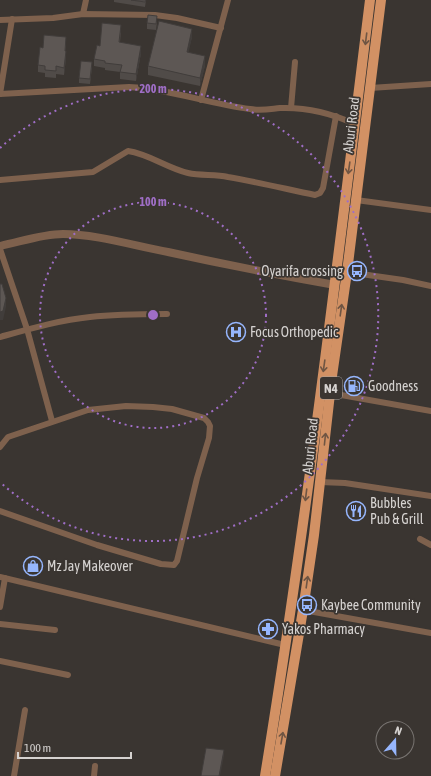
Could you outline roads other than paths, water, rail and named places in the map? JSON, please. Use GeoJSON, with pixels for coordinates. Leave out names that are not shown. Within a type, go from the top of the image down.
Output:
{"type":"FeatureCollection","features":[{"type":"Feature","properties":{"kind":"highway","name":"Aburi Road"},"geometry":{"type":"LineString","coordinates":[[265,776],[294,585],[335,285],[370,0]]}},
{"type":"Feature","properties":{"kind":"highway","name":"Aburi Road"},"geometry":{"type":"LineString","coordinates":[[275,776],[303,610],[381,0]]}},
{"type":"Feature","properties":{"kind":"highway"},"geometry":{"type":"LineString","coordinates":[[310,466],[322,467]]}},
{"type":"Feature","properties":{"kind":"street"},"geometry":{"type":"LineString","coordinates":[[83,14],[86,0]]}},
{"type":"Feature","properties":{"kind":"street"},"geometry":{"type":"LineString","coordinates":[[201,100],[228,0]]}},
{"type":"Feature","properties":{"kind":"street"},"geometry":{"type":"LineString","coordinates":[[0,20],[53,18],[83,14],[155,15],[177,18],[221,28]]}},
{"type":"Feature","properties":{"kind":"street"},"geometry":{"type":"LineString","coordinates":[[12,19],[0,94],[129,87],[147,88],[201,100],[263,111],[291,108],[317,111],[336,116],[355,124]]}},
{"type":"Feature","properties":{"kind":"street"},"geometry":{"type":"LineString","coordinates":[[291,108],[295,62]]}},
{"type":"Feature","properties":{"kind":"street"},"geometry":{"type":"LineString","coordinates":[[370,88],[431,84]]}},
{"type":"Feature","properties":{"kind":"street"},"geometry":{"type":"LineString","coordinates":[[0,180],[92,172],[128,151],[161,162],[181,171],[227,176],[315,195],[320,193],[323,188],[336,116]]}},
{"type":"Feature","properties":{"kind":"street"},"geometry":{"type":"LineString","coordinates":[[356,200],[431,210]]}},
{"type":"Feature","properties":{"kind":"street"},"geometry":{"type":"LineString","coordinates":[[0,246],[62,234],[104,239],[262,272],[335,285]]}},
{"type":"Feature","properties":{"kind":"street"},"geometry":{"type":"LineString","coordinates":[[0,249],[27,329],[52,421]]}},
{"type":"Feature","properties":{"kind":"street"},"geometry":{"type":"LineString","coordinates":[[347,272],[403,280],[431,286]]}},
{"type":"Feature","properties":{"kind":"street"},"geometry":{"type":"LineString","coordinates":[[0,337],[27,329],[88,317],[167,314]]}},
{"type":"Feature","properties":{"kind":"street"},"geometry":{"type":"LineString","coordinates":[[330,393],[431,411]]}},
{"type":"Feature","properties":{"kind":"street"},"geometry":{"type":"LineString","coordinates":[[0,447],[8,437],[52,421],[88,410],[126,406],[172,409],[204,418],[210,426],[209,438],[197,478],[177,561],[174,565],[168,566],[97,545],[0,511]]}},
{"type":"Feature","properties":{"kind":"street"},"geometry":{"type":"LineString","coordinates":[[320,482],[431,496]]}},
{"type":"Feature","properties":{"kind":"street"},"geometry":{"type":"LineString","coordinates":[[420,539],[431,545]]}},
{"type":"Feature","properties":{"kind":"street"},"geometry":{"type":"LineString","coordinates":[[0,607],[3,577],[285,645]]}},
{"type":"Feature","properties":{"kind":"street"},"geometry":{"type":"LineString","coordinates":[[303,610],[431,633]]}},
{"type":"Feature","properties":{"kind":"street"},"geometry":{"type":"LineString","coordinates":[[0,624],[55,630]]}},
{"type":"Feature","properties":{"kind":"street"},"geometry":{"type":"LineString","coordinates":[[0,661],[68,675]]}},
{"type":"Feature","properties":{"kind":"street"},"geometry":{"type":"LineString","coordinates":[[14,776],[24,710]]}},
{"type":"Feature","properties":{"kind":"street"},"geometry":{"type":"LineString","coordinates":[[94,776],[95,766]]}},
{"type":"Feature","properties":{"kind":"place","name":"Oyarifa crossing"},"geometry":{"type":"Point","coordinates":[357,271]}},
{"type":"Feature","properties":{"kind":"place","name":"Focus Orthopedic"},"geometry":{"type":"Point","coordinates":[236,332]}},
{"type":"Feature","properties":{"kind":"place","name":"Goodness"},"geometry":{"type":"Point","coordinates":[354,386]}},
{"type":"Feature","properties":{"kind":"place","name":"Bubbles Pub & Grill"},"geometry":{"type":"Point","coordinates":[356,511]}},
{"type":"Feature","properties":{"kind":"place","name":"Mz Jay Makeover"},"geometry":{"type":"Point","coordinates":[33,566]}},
{"type":"Feature","properties":{"kind":"place","name":"Kaybee Community"},"geometry":{"type":"Point","coordinates":[307,605]}},
{"type":"Feature","properties":{"kind":"place","name":"Yakos Pharmacy"},"geometry":{"type":"Point","coordinates":[268,629]}}]}
